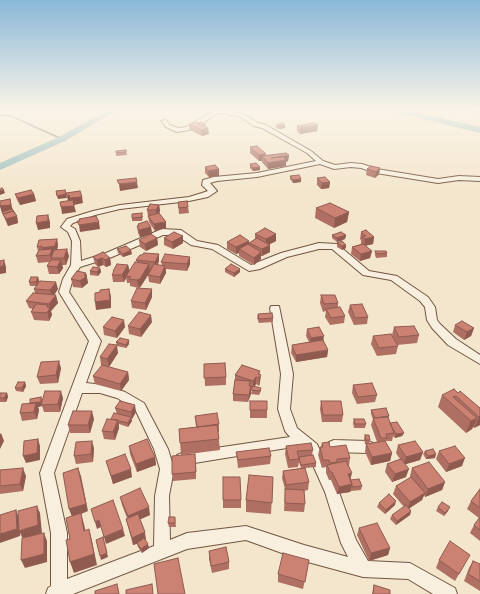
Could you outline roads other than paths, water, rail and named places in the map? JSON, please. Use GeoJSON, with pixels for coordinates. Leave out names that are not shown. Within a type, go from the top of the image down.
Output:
{"type":"FeatureCollection","features":[{"type":"Feature","properties":{"kind":"street"},"geometry":{"type":"LineString","coordinates":[[283,137],[309,152],[321,162],[334,167],[351,165],[362,166],[376,171],[438,181],[459,178],[480,179]]}},
{"type":"Feature","properties":{"kind":"street"},"geometry":{"type":"LineString","coordinates":[[321,162],[258,175],[217,179],[206,182],[206,185],[213,191],[205,195],[189,199],[120,207],[93,213],[70,221],[65,227],[72,232],[76,241],[76,265],[68,279],[64,292],[95,341],[47,473],[59,532],[57,592],[188,541],[246,533],[304,553],[363,569],[410,571],[449,594]]}},
{"type":"Feature","properties":{"kind":"street"},"geometry":{"type":"LineString","coordinates":[[76,265],[108,255],[162,232],[178,232],[194,243],[215,247],[249,268],[257,267],[284,256],[319,246],[334,246],[366,273],[394,278],[424,299],[430,307],[432,320],[436,326],[452,342],[480,360]]}},
{"type":"Feature","properties":{"kind":"street"},"geometry":{"type":"LineString","coordinates":[[275,308],[287,374],[284,409],[292,431],[312,448],[332,492],[350,543],[363,569]]}},
{"type":"Feature","properties":{"kind":"street"},"geometry":{"type":"LineString","coordinates":[[78,388],[100,388],[121,395],[140,406],[160,449],[167,469],[162,496],[162,551]]}},
{"type":"Feature","properties":{"kind":"street"},"geometry":{"type":"LineString","coordinates":[[164,462],[293,442],[312,448],[344,446],[368,447]]}},
{"type":"Feature","properties":{"kind":"waterway"},"geometry":{"type":"LineString","coordinates":[[57,137],[62,139]]}},
{"type":"Feature","properties":{"kind":"waterway"},"geometry":{"type":"LineString","coordinates":[[0,167],[66,137]]}}]}
